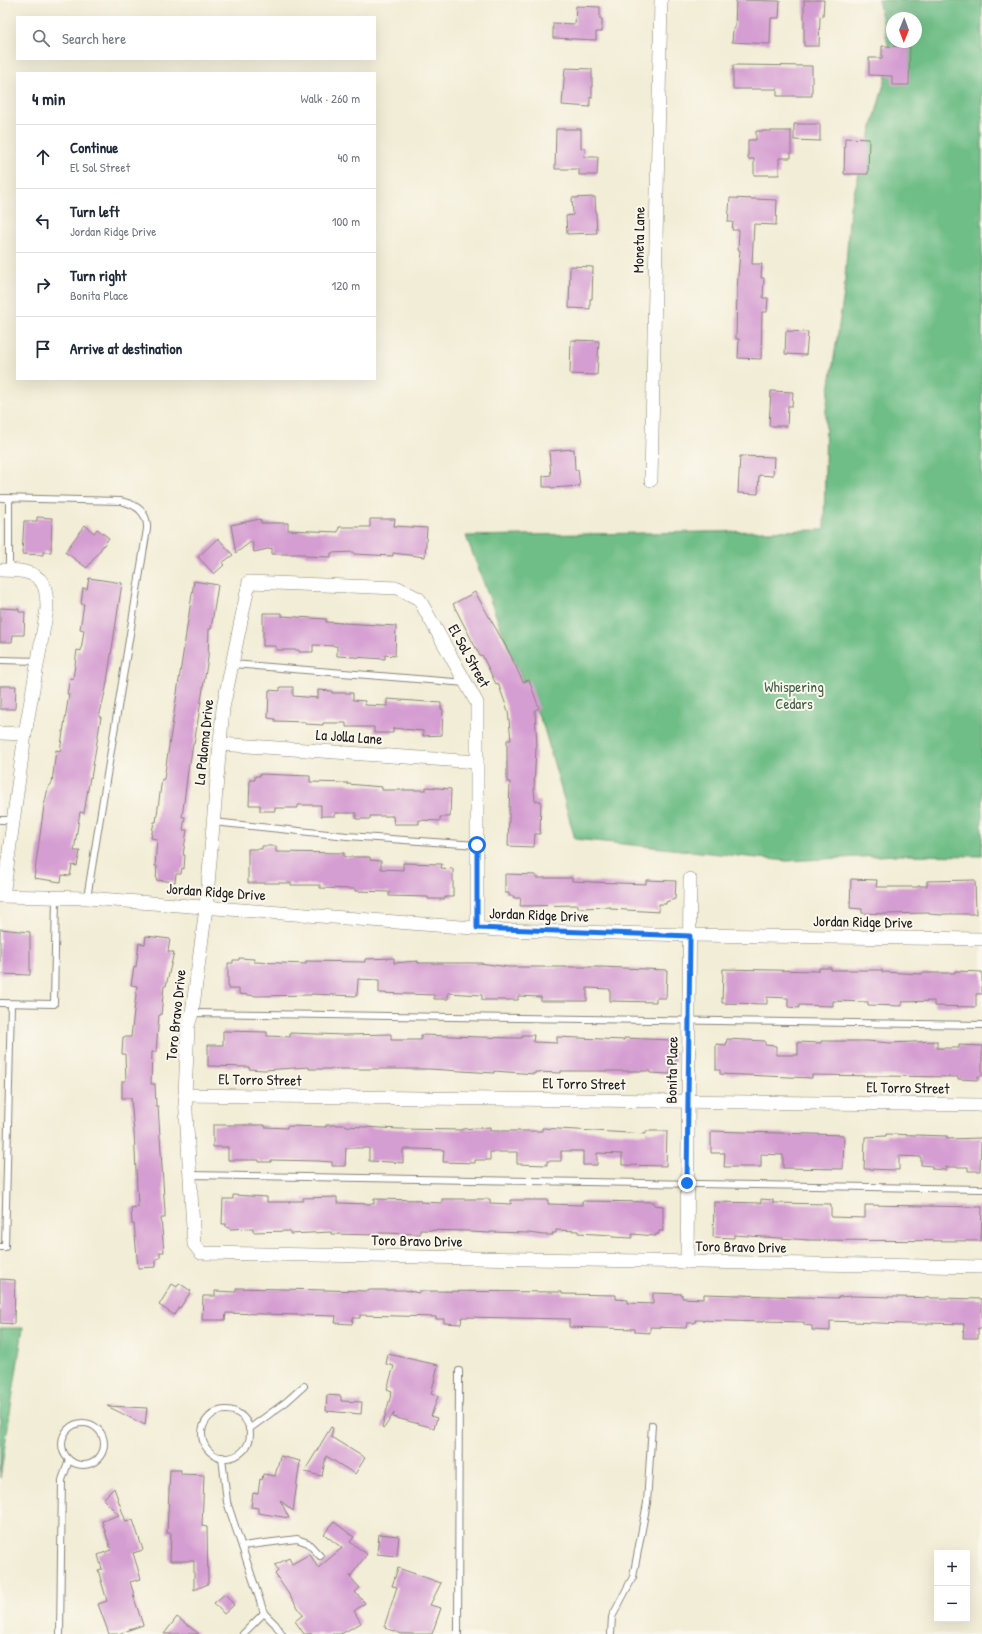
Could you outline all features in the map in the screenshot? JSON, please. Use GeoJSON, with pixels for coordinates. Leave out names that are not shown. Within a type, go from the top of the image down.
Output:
{"type":"FeatureCollection","features":[{"type":"Feature","properties":{"kind":"street","name":"Moneta Lane"},"geometry":{"type":"LineString","coordinates":[[650,480],[661,0]]}},
{"type":"Feature","properties":{"kind":"street"},"geometry":{"type":"LineString","coordinates":[[2,896],[25,734],[47,609],[46,593],[43,583],[33,575],[24,572],[4,570]]}},
{"type":"Feature","properties":{"kind":"street","name":"La Paloma Drive"},"geometry":{"type":"LineString","coordinates":[[206,908],[223,708],[249,582]]}},
{"type":"Feature","properties":{"kind":"street","name":"El Sol Street"},"geometry":{"type":"LineString","coordinates":[[249,582],[398,588],[419,599],[477,703],[477,928]]}},
{"type":"Feature","properties":{"kind":"street"},"geometry":{"type":"LineString","coordinates":[[0,733],[25,734]]}},
{"type":"Feature","properties":{"kind":"street","name":"La Jolla Lane"},"geometry":{"type":"LineString","coordinates":[[220,744],[477,762]]}},
{"type":"Feature","properties":{"kind":"street","name":"Bonita Place"},"geometry":{"type":"LineString","coordinates":[[687,1262],[690,879]]}},
{"type":"Feature","properties":{"kind":"street","name":"Jordan Ridge Drive"},"geometry":{"type":"LineString","coordinates":[[2,896],[87,898],[477,928],[690,936],[982,939]]}},
{"type":"Feature","properties":{"kind":"street","name":"Toro Bravo Drive"},"geometry":{"type":"LineString","coordinates":[[206,908],[192,1013],[188,1026],[186,1095],[194,1244],[201,1254],[982,1267]]}},
{"type":"Feature","properties":{"kind":"street","name":"El Torro Street"},"geometry":{"type":"LineString","coordinates":[[186,1095],[982,1105]]}},
{"type":"Feature","properties":{"kind":"lane"},"geometry":{"type":"LineString","coordinates":[[0,498],[120,501],[131,503],[138,507],[147,519],[147,529],[87,898]]}},
{"type":"Feature","properties":{"kind":"lane"},"geometry":{"type":"LineString","coordinates":[[4,570],[9,498]]}},
{"type":"Feature","properties":{"kind":"lane"},"geometry":{"type":"LineString","coordinates":[[0,660],[38,661]]}},
{"type":"Feature","properties":{"kind":"lane"},"geometry":{"type":"LineString","coordinates":[[232,664],[466,683]]}},
{"type":"Feature","properties":{"kind":"lane"},"geometry":{"type":"LineString","coordinates":[[0,820],[13,820]]}},
{"type":"Feature","properties":{"kind":"lane"},"geometry":{"type":"LineString","coordinates":[[213,822],[347,836],[477,845]]}},
{"type":"Feature","properties":{"kind":"lane"},"geometry":{"type":"LineString","coordinates":[[0,1003],[54,1004],[56,897]]}},
{"type":"Feature","properties":{"kind":"lane"},"geometry":{"type":"LineString","coordinates":[[0,1246],[5,1246],[11,1004]]}},
{"type":"Feature","properties":{"kind":"lane"},"geometry":{"type":"LineString","coordinates":[[192,1013],[982,1025]]}},
{"type":"Feature","properties":{"kind":"lane"},"geometry":{"type":"LineString","coordinates":[[0,1130],[8,1130]]}},
{"type":"Feature","properties":{"kind":"lane"},"geometry":{"type":"LineString","coordinates":[[190,1176],[982,1189]]}},
{"type":"Feature","properties":{"kind":"lane"},"geometry":{"type":"LineString","coordinates":[[458,1634],[459,1371]]}},
{"type":"Feature","properties":{"kind":"lane"},"geometry":{"type":"LineString","coordinates":[[249,1429],[286,1402],[304,1386]]}},
{"type":"Feature","properties":{"kind":"lane"},"geometry":{"type":"LineString","coordinates":[[222,1410],[230,1410],[237,1413],[243,1418],[249,1429],[249,1439],[246,1446],[235,1456],[227,1458],[212,1453],[206,1448],[203,1440],[202,1432],[208,1418],[214,1413],[222,1410]]}},
{"type":"Feature","properties":{"kind":"lane"},"geometry":{"type":"LineString","coordinates":[[88,1423],[94,1426],[103,1436],[104,1449],[101,1456],[97,1461],[83,1465],[76,1464],[69,1460],[62,1448],[64,1434],[74,1425],[88,1423]]}},
{"type":"Feature","properties":{"kind":"lane"},"geometry":{"type":"LineString","coordinates":[[610,1634],[612,1617],[633,1577],[647,1503],[652,1425]]}},
{"type":"Feature","properties":{"kind":"lane"},"geometry":{"type":"LineString","coordinates":[[222,1457],[227,1502],[264,1613],[282,1634]]}},
{"type":"Feature","properties":{"kind":"lane"},"geometry":{"type":"LineString","coordinates":[[60,1634],[62,1480],[69,1460]]}},
{"type":"Feature","properties":{"kind":"lane"},"geometry":{"type":"LineString","coordinates":[[242,1546],[297,1539],[308,1543],[320,1556]]}},
{"type":"Feature","properties":{"kind":"lane"},"geometry":{"type":"LineString","coordinates":[[243,1634],[264,1613]]}},
{"type":"Feature","properties":{"kind":"green space","name":"Whispering Cedars"},"geometry":{"type":"Polygon","coordinates":[[[878,0],[982,0],[982,856],[896,855],[787,861],[575,839],[544,728],[506,642],[466,536],[824,530],[826,410],[844,293],[850,207],[891,58],[889,48],[922,48],[922,12],[886,12],[886,36],[878,0]]]}},
{"type":"Feature","properties":{"kind":"green space"},"geometry":{"type":"Polygon","coordinates":[[[0,1328],[23,1328],[0,1478],[0,1328]]]}},
{"type":"Feature","properties":{"kind":"building"},"geometry":{"type":"Polygon","coordinates":[[[736,0],[780,1],[779,18],[771,18],[770,44],[732,42],[733,29],[735,28],[736,0]]]}},
{"type":"Feature","properties":{"kind":"building"},"geometry":{"type":"Polygon","coordinates":[[[804,0],[824,0],[823,17],[820,16],[819,46],[804,46],[804,0]]]}},
{"type":"Feature","properties":{"kind":"building"},"geometry":{"type":"Polygon","coordinates":[[[576,6],[600,7],[602,32],[596,32],[596,40],[553,38],[553,23],[575,24],[576,6]]]}},
{"type":"Feature","properties":{"kind":"building"},"geometry":{"type":"Polygon","coordinates":[[[882,46],[886,46],[886,48],[910,48],[909,85],[892,85],[892,76],[869,75],[869,58],[882,58],[882,46]]]}},
{"type":"Feature","properties":{"kind":"building"},"geometry":{"type":"Polygon","coordinates":[[[733,65],[812,66],[812,96],[777,96],[777,89],[733,89],[733,65]]]}},
{"type":"Feature","properties":{"kind":"building"},"geometry":{"type":"Polygon","coordinates":[[[565,68],[592,69],[592,98],[590,97],[590,107],[562,105],[565,68]]]}},
{"type":"Feature","properties":{"kind":"building"},"geometry":{"type":"Polygon","coordinates":[[[794,124],[820,124],[820,141],[794,140],[794,124]]]}},
{"type":"Feature","properties":{"kind":"building"},"geometry":{"type":"Polygon","coordinates":[[[556,129],[581,129],[581,148],[585,148],[584,157],[598,157],[597,175],[579,175],[579,169],[555,169],[556,129]]]}},
{"type":"Feature","properties":{"kind":"building"},"geometry":{"type":"Polygon","coordinates":[[[756,131],[791,131],[791,158],[779,158],[779,175],[754,175],[754,159],[748,159],[748,140],[756,140],[756,131]]]}},
{"type":"Feature","properties":{"kind":"building"},"geometry":{"type":"Polygon","coordinates":[[[845,138],[869,139],[868,174],[844,174],[845,138]]]}},
{"type":"Feature","properties":{"kind":"building"},"geometry":{"type":"Polygon","coordinates":[[[595,197],[597,233],[567,234],[566,216],[573,215],[572,198],[595,197]]]}},
{"type":"Feature","properties":{"kind":"building"},"geometry":{"type":"Polygon","coordinates":[[[730,198],[777,200],[776,225],[754,224],[752,264],[762,264],[761,278],[764,278],[763,298],[768,298],[767,312],[762,312],[761,359],[738,358],[739,339],[736,339],[737,290],[740,250],[738,250],[739,230],[732,230],[733,222],[728,222],[730,198]]]}},
{"type":"Feature","properties":{"kind":"building"},"geometry":{"type":"Polygon","coordinates":[[[570,266],[593,267],[592,299],[590,299],[590,309],[569,308],[570,266]]]}},
{"type":"Feature","properties":{"kind":"building"},"geometry":{"type":"Polygon","coordinates":[[[786,331],[808,332],[806,355],[785,354],[786,331]]]}},
{"type":"Feature","properties":{"kind":"building"},"geometry":{"type":"Polygon","coordinates":[[[571,340],[599,341],[597,375],[570,374],[571,340]]]}},
{"type":"Feature","properties":{"kind":"building"},"geometry":{"type":"Polygon","coordinates":[[[771,391],[793,392],[792,406],[788,406],[787,426],[769,426],[771,391]]]}},
{"type":"Feature","properties":{"kind":"building"},"geometry":{"type":"Polygon","coordinates":[[[574,449],[575,470],[578,470],[580,486],[551,488],[543,487],[543,476],[551,475],[549,451],[574,449]]]}},
{"type":"Feature","properties":{"kind":"building"},"geometry":{"type":"Polygon","coordinates":[[[740,456],[774,457],[773,476],[759,475],[758,494],[738,493],[740,456]]]}},
{"type":"Feature","properties":{"kind":"building"},"geometry":{"type":"Polygon","coordinates":[[[37,517],[52,518],[51,552],[43,552],[43,555],[22,554],[24,521],[37,521],[37,517]]]}},
{"type":"Feature","properties":{"kind":"building"},"geometry":{"type":"Polygon","coordinates":[[[260,519],[261,523],[288,523],[288,530],[338,532],[339,527],[370,527],[370,519],[395,519],[394,526],[427,528],[425,557],[393,553],[393,556],[354,554],[354,552],[331,553],[331,557],[305,556],[305,554],[272,554],[272,548],[254,552],[252,541],[236,553],[231,525],[260,519]]]}},
{"type":"Feature","properties":{"kind":"building"},"geometry":{"type":"Polygon","coordinates":[[[85,525],[94,533],[97,529],[109,538],[87,568],[65,552],[85,525]]]}},
{"type":"Feature","properties":{"kind":"building"},"geometry":{"type":"Polygon","coordinates":[[[218,538],[233,555],[222,563],[224,565],[214,574],[198,557],[218,538]]]}},
{"type":"Feature","properties":{"kind":"building"},"geometry":{"type":"Polygon","coordinates":[[[89,578],[122,583],[106,688],[99,717],[101,717],[91,778],[90,777],[84,813],[80,812],[74,851],[80,851],[77,866],[72,865],[70,876],[62,875],[61,882],[34,878],[44,806],[48,788],[52,783],[56,750],[60,751],[70,678],[73,679],[77,650],[81,651],[84,630],[80,629],[84,604],[81,604],[83,588],[87,589],[89,578]]]}},
{"type":"Feature","properties":{"kind":"building"},"geometry":{"type":"Polygon","coordinates":[[[194,581],[218,585],[211,629],[209,629],[208,658],[194,744],[189,763],[182,817],[185,817],[183,830],[187,830],[183,855],[185,855],[184,869],[182,868],[181,874],[176,874],[175,882],[156,880],[157,866],[155,866],[157,839],[151,838],[154,822],[156,822],[162,779],[164,779],[194,581]]]}},
{"type":"Feature","properties":{"kind":"building"},"geometry":{"type":"Polygon","coordinates":[[[475,592],[508,650],[523,682],[529,680],[539,708],[535,710],[537,747],[534,789],[535,801],[541,801],[540,834],[535,834],[534,847],[508,846],[510,782],[507,782],[507,740],[511,740],[508,711],[498,683],[496,684],[482,655],[480,656],[453,604],[475,592]]]}},
{"type":"Feature","properties":{"kind":"building"},"geometry":{"type":"Polygon","coordinates":[[[0,608],[19,609],[19,612],[25,612],[24,635],[13,635],[12,642],[0,642],[0,608]]]}},
{"type":"Feature","properties":{"kind":"building"},"geometry":{"type":"Polygon","coordinates":[[[263,613],[282,613],[282,616],[326,619],[326,622],[396,626],[395,656],[385,655],[385,659],[337,656],[337,646],[313,645],[313,652],[299,652],[299,650],[276,650],[276,646],[263,646],[263,613]]]}},
{"type":"Feature","properties":{"kind":"building"},"geometry":{"type":"Polygon","coordinates":[[[0,686],[16,686],[15,709],[0,709],[0,686]]]}},
{"type":"Feature","properties":{"kind":"building"},"geometry":{"type":"Polygon","coordinates":[[[280,687],[293,687],[293,696],[318,698],[318,690],[332,691],[332,693],[353,693],[353,700],[365,701],[365,705],[387,706],[387,699],[441,703],[441,709],[443,709],[442,735],[423,736],[423,731],[393,728],[393,733],[374,733],[374,727],[346,727],[346,723],[323,723],[323,725],[305,724],[305,722],[275,721],[275,719],[268,718],[269,690],[280,691],[280,687]]]}},
{"type":"Feature","properties":{"kind":"building"},"geometry":{"type":"Polygon","coordinates":[[[260,774],[310,776],[310,782],[348,783],[347,784],[382,787],[382,790],[426,790],[426,787],[451,789],[450,817],[440,817],[440,821],[419,820],[419,824],[394,824],[393,816],[370,816],[370,819],[356,819],[356,813],[335,813],[335,816],[321,816],[321,805],[298,805],[298,808],[275,808],[275,811],[260,811],[260,805],[249,805],[250,780],[255,780],[255,776],[260,776],[260,774]]]}},
{"type":"Feature","properties":{"kind":"building"},"geometry":{"type":"Polygon","coordinates":[[[262,846],[276,846],[276,852],[344,853],[344,857],[370,857],[370,860],[381,861],[381,869],[403,870],[403,863],[442,864],[441,868],[453,869],[453,897],[445,897],[445,899],[428,899],[428,897],[389,896],[389,892],[320,888],[320,885],[248,883],[248,849],[262,849],[262,846]]]}},
{"type":"Feature","properties":{"kind":"building"},"geometry":{"type":"Polygon","coordinates":[[[505,874],[536,875],[536,878],[572,878],[572,881],[591,882],[646,884],[646,880],[676,881],[675,899],[666,902],[666,904],[659,904],[659,912],[611,909],[611,907],[578,908],[578,905],[520,906],[521,898],[514,898],[514,896],[509,896],[509,893],[505,893],[505,874]]]}},
{"type":"Feature","properties":{"kind":"building"},"geometry":{"type":"Polygon","coordinates":[[[851,879],[877,880],[876,887],[918,887],[927,886],[927,881],[975,880],[976,914],[942,915],[929,913],[862,913],[862,909],[850,908],[851,879]]]}},
{"type":"Feature","properties":{"kind":"building"},"geometry":{"type":"Polygon","coordinates":[[[0,929],[30,932],[30,975],[0,974],[0,929]]]}},
{"type":"Feature","properties":{"kind":"building"},"geometry":{"type":"Polygon","coordinates":[[[146,936],[170,939],[168,952],[174,952],[166,986],[164,986],[161,1015],[159,1015],[156,1052],[152,1052],[151,1084],[155,1084],[156,1106],[158,1106],[165,1212],[165,1218],[161,1218],[164,1252],[160,1252],[160,1258],[156,1259],[156,1267],[138,1268],[131,1208],[138,1207],[134,1133],[131,1098],[122,1098],[122,1081],[126,1081],[125,1054],[122,1054],[123,1037],[131,1037],[137,986],[131,985],[134,967],[136,967],[139,943],[145,944],[146,936]]]}},
{"type":"Feature","properties":{"kind":"building"},"geometry":{"type":"Polygon","coordinates":[[[239,958],[254,959],[254,962],[306,964],[306,961],[365,962],[365,959],[394,958],[394,963],[418,961],[418,963],[480,963],[508,967],[602,967],[667,970],[666,998],[656,998],[656,1002],[610,1001],[610,989],[587,988],[587,1001],[541,1001],[541,997],[518,996],[518,1000],[482,1000],[482,995],[448,993],[448,999],[434,999],[434,995],[379,993],[379,980],[358,979],[357,996],[311,994],[257,996],[239,994],[239,989],[228,989],[228,963],[233,963],[233,960],[239,960],[239,958]]]}},
{"type":"Feature","properties":{"kind":"building"},"geometry":{"type":"Polygon","coordinates":[[[819,968],[831,968],[831,970],[882,970],[882,972],[922,974],[955,973],[955,971],[982,972],[982,994],[976,994],[976,1007],[934,1006],[934,1001],[902,1002],[902,1006],[868,1005],[868,1002],[833,1001],[833,1006],[799,1005],[799,1008],[788,1007],[788,998],[767,997],[767,1004],[722,1003],[723,969],[819,971],[819,968]]]}},
{"type":"Feature","properties":{"kind":"building"},"geometry":{"type":"Polygon","coordinates":[[[223,1031],[267,1032],[267,1036],[290,1037],[290,1033],[344,1035],[391,1034],[391,1040],[421,1040],[421,1035],[522,1038],[522,1035],[534,1035],[533,1042],[557,1043],[557,1037],[624,1040],[624,1038],[670,1040],[670,1051],[676,1051],[676,1063],[671,1063],[670,1074],[650,1073],[650,1071],[561,1071],[561,1073],[535,1072],[535,1074],[429,1069],[309,1069],[309,1067],[264,1070],[249,1069],[249,1067],[208,1066],[208,1045],[223,1045],[223,1031]]]}},
{"type":"Feature","properties":{"kind":"building"},"geometry":{"type":"Polygon","coordinates":[[[727,1039],[765,1041],[765,1045],[776,1046],[776,1055],[798,1055],[798,1042],[821,1043],[821,1041],[867,1041],[890,1043],[937,1041],[937,1048],[959,1048],[959,1045],[982,1046],[982,1076],[978,1076],[978,1080],[958,1079],[958,1077],[812,1075],[812,1078],[720,1074],[720,1070],[716,1070],[716,1044],[726,1045],[727,1039]]]}},
{"type":"Feature","properties":{"kind":"building"},"geometry":{"type":"Polygon","coordinates":[[[213,1125],[265,1125],[265,1127],[287,1128],[287,1126],[326,1127],[326,1125],[346,1125],[399,1129],[462,1130],[490,1127],[490,1131],[542,1131],[542,1128],[646,1134],[646,1131],[667,1131],[666,1166],[622,1165],[622,1154],[597,1153],[597,1165],[583,1165],[583,1151],[561,1151],[561,1161],[547,1161],[547,1165],[517,1164],[517,1152],[490,1152],[490,1160],[475,1160],[475,1163],[443,1162],[444,1150],[416,1149],[403,1149],[403,1163],[369,1161],[369,1148],[346,1148],[345,1166],[332,1166],[332,1162],[319,1161],[271,1160],[271,1162],[259,1162],[259,1160],[228,1160],[228,1147],[213,1147],[213,1125]]]}},
{"type":"Feature","properties":{"kind":"building"},"geometry":{"type":"Polygon","coordinates":[[[711,1131],[844,1135],[843,1169],[783,1168],[783,1155],[761,1154],[761,1167],[724,1167],[725,1153],[711,1153],[711,1131]]]}},
{"type":"Feature","properties":{"kind":"building"},"geometry":{"type":"Polygon","coordinates":[[[886,1134],[947,1136],[947,1139],[981,1138],[980,1171],[968,1171],[968,1167],[946,1167],[946,1170],[932,1169],[932,1166],[921,1165],[921,1157],[899,1156],[899,1170],[864,1169],[865,1137],[886,1136],[886,1134]]]}},
{"type":"Feature","properties":{"kind":"building"},"geometry":{"type":"Polygon","coordinates":[[[233,1195],[267,1197],[267,1202],[290,1202],[303,1201],[303,1198],[337,1197],[337,1203],[374,1204],[374,1199],[420,1200],[420,1202],[442,1203],[442,1199],[490,1199],[490,1203],[511,1204],[511,1200],[548,1200],[548,1204],[582,1205],[582,1201],[654,1202],[654,1205],[663,1206],[663,1231],[659,1231],[659,1234],[656,1234],[656,1236],[632,1234],[632,1238],[578,1233],[578,1231],[556,1230],[556,1233],[552,1233],[553,1235],[420,1230],[420,1234],[379,1233],[379,1235],[331,1234],[331,1232],[290,1234],[290,1231],[253,1232],[253,1228],[230,1229],[226,1227],[226,1224],[222,1224],[223,1199],[233,1199],[233,1195]]]}},
{"type":"Feature","properties":{"kind":"building"},"geometry":{"type":"Polygon","coordinates":[[[761,1199],[773,1200],[773,1203],[831,1204],[831,1217],[865,1218],[865,1205],[982,1207],[981,1241],[809,1240],[734,1235],[734,1238],[713,1237],[714,1202],[761,1203],[761,1199]]]}},
{"type":"Feature","properties":{"kind":"building"},"geometry":{"type":"Polygon","coordinates":[[[0,1279],[15,1280],[14,1324],[0,1323],[0,1279]]]}},
{"type":"Feature","properties":{"kind":"building"},"geometry":{"type":"Polygon","coordinates":[[[179,1283],[191,1291],[174,1315],[159,1305],[172,1284],[177,1287],[179,1283]]]}},
{"type":"Feature","properties":{"kind":"building"},"geometry":{"type":"Polygon","coordinates":[[[236,1288],[369,1291],[404,1290],[419,1293],[419,1291],[562,1292],[562,1294],[616,1295],[616,1299],[628,1300],[628,1303],[653,1304],[653,1293],[682,1294],[682,1298],[704,1299],[704,1294],[838,1298],[853,1296],[982,1299],[982,1329],[978,1328],[978,1338],[963,1338],[964,1324],[928,1323],[904,1324],[830,1321],[830,1331],[812,1330],[812,1326],[804,1325],[804,1322],[695,1320],[695,1323],[687,1323],[686,1328],[650,1327],[650,1333],[635,1332],[635,1329],[569,1327],[569,1319],[462,1317],[461,1324],[444,1323],[444,1319],[436,1319],[436,1317],[360,1315],[360,1318],[353,1318],[352,1324],[335,1323],[336,1316],[226,1313],[225,1320],[202,1320],[203,1296],[215,1296],[215,1291],[236,1292],[236,1288]]]}},
{"type":"Feature","properties":{"kind":"building"},"geometry":{"type":"Polygon","coordinates":[[[388,1354],[438,1365],[431,1394],[438,1396],[431,1416],[437,1418],[434,1428],[393,1417],[394,1413],[384,1428],[382,1427],[392,1391],[387,1389],[394,1366],[386,1364],[388,1354]]]}},
{"type":"Feature","properties":{"kind":"building"},"geometry":{"type":"Polygon","coordinates":[[[327,1395],[341,1396],[341,1401],[362,1402],[361,1414],[326,1411],[327,1395]]]}},
{"type":"Feature","properties":{"kind":"building"},"geometry":{"type":"Polygon","coordinates":[[[107,1406],[147,1408],[145,1425],[107,1406]]]}},
{"type":"Feature","properties":{"kind":"building"},"geometry":{"type":"Polygon","coordinates":[[[331,1427],[333,1428],[331,1437],[365,1458],[355,1474],[326,1456],[322,1476],[304,1472],[331,1427]]]}},
{"type":"Feature","properties":{"kind":"building"},"geometry":{"type":"Polygon","coordinates":[[[280,1456],[300,1461],[293,1511],[280,1500],[289,1518],[258,1513],[258,1508],[251,1507],[253,1493],[258,1494],[260,1479],[262,1480],[263,1474],[275,1476],[280,1456]]]}},
{"type":"Feature","properties":{"kind":"building"},"geometry":{"type":"Polygon","coordinates":[[[170,1470],[181,1470],[181,1474],[204,1475],[202,1526],[207,1527],[208,1584],[194,1590],[194,1561],[170,1561],[171,1533],[167,1533],[170,1470]]]}},
{"type":"Feature","properties":{"kind":"building"},"geometry":{"type":"Polygon","coordinates":[[[114,1488],[126,1522],[133,1520],[143,1550],[133,1553],[141,1579],[130,1582],[143,1625],[118,1634],[109,1634],[98,1604],[107,1601],[98,1570],[102,1569],[98,1555],[111,1550],[102,1521],[119,1515],[103,1499],[114,1488]]]}},
{"type":"Feature","properties":{"kind":"building"},"geometry":{"type":"Polygon","coordinates":[[[334,1522],[354,1537],[350,1542],[367,1554],[350,1577],[360,1588],[355,1592],[365,1603],[354,1611],[361,1623],[341,1634],[304,1634],[295,1621],[303,1615],[275,1574],[278,1571],[275,1565],[289,1558],[292,1564],[310,1554],[318,1568],[342,1548],[324,1534],[334,1522]]]}},
{"type":"Feature","properties":{"kind":"building"},"geometry":{"type":"Polygon","coordinates":[[[379,1534],[399,1536],[397,1556],[377,1554],[379,1534]]]}},
{"type":"Feature","properties":{"kind":"building"},"geometry":{"type":"Polygon","coordinates":[[[398,1568],[441,1583],[430,1605],[441,1608],[432,1634],[402,1634],[385,1628],[397,1587],[392,1586],[398,1568]]]}},
{"type":"Feature","properties":{"kind":"building"},"geometry":{"type":"Polygon","coordinates":[[[225,1594],[234,1605],[224,1614],[214,1603],[225,1594]]]}},
{"type":"Feature","properties":{"kind":"building"},"geometry":{"type":"Polygon","coordinates":[[[177,1617],[199,1634],[164,1634],[177,1617]]]}},
{"type":"Feature","properties":{"kind":"route"},"geometry":{"type":"LineString","coordinates":[[477,845],[477,928],[690,936],[687,1183]]}}]}
